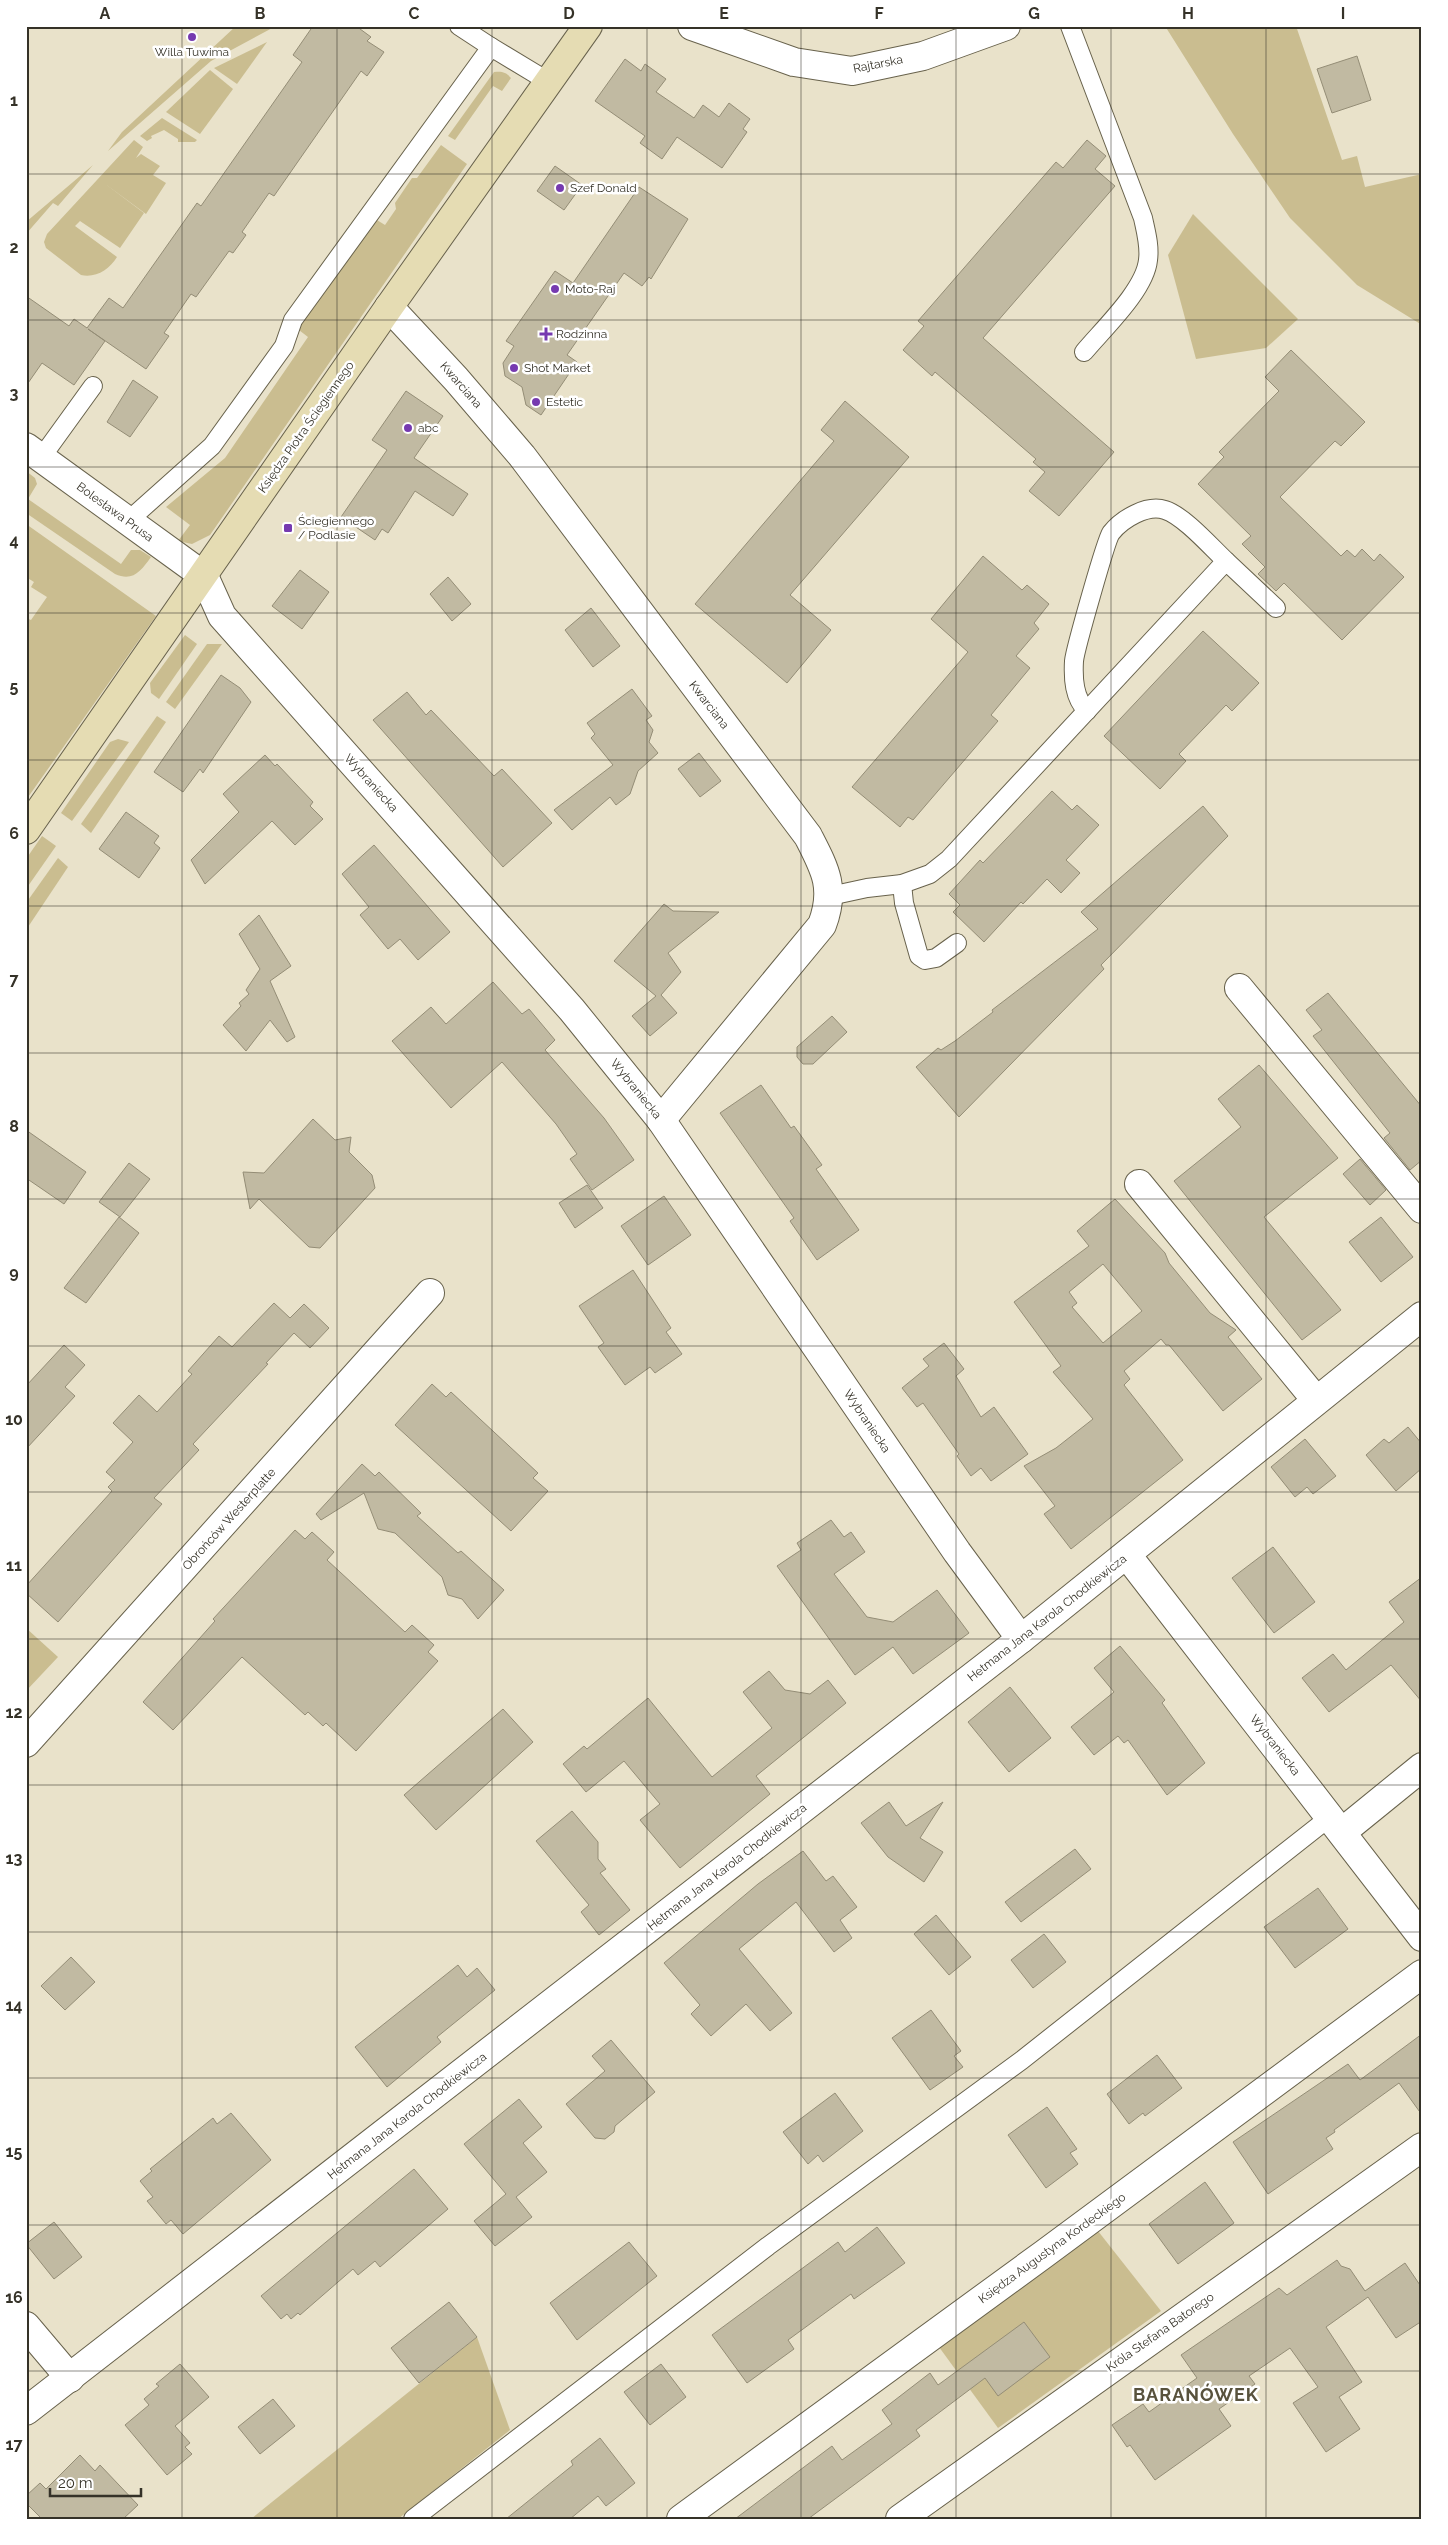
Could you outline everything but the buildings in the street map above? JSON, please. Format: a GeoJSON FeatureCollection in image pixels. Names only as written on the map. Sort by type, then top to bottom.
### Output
{"type":"FeatureCollection","features":[{"type":"Feature","properties":{"kind":"street","name":"Księdza Piotra Ściegiennego"},"geometry":{"type":"LineString","coordinates":[[26,830],[389,307],[588,26]]}},
{"type":"Feature","properties":{"kind":"street","name":"Rajtarska"},"geometry":{"type":"LineString","coordinates":[[692,26],[794,62],[852,71],[923,56],[1006,26]]}},
{"type":"Feature","properties":{"kind":"street","name":"Kwarciana"},"geometry":{"type":"LineString","coordinates":[[389,307],[456,379],[522,456],[808,836],[821,860],[828,880],[830,896],[822,925],[661,1120]]}},
{"type":"Feature","properties":{"kind":"street","name":"Bolesława Prusa"},"geometry":{"type":"LineString","coordinates":[[34,453],[204,576]]}},
{"type":"Feature","properties":{"kind":"street","name":"Wybraniecka"},"geometry":{"type":"LineString","coordinates":[[204,576],[222,616],[572,1010],[661,1120],[957,1552],[1021,1639]]}},
{"type":"Feature","properties":{"kind":"street"},"geometry":{"type":"LineString","coordinates":[[1239,988],[1422,1209]]}},
{"type":"Feature","properties":{"kind":"street"},"geometry":{"type":"LineString","coordinates":[[1139,1184],[1316,1400]]}},
{"type":"Feature","properties":{"kind":"street","name":"Obrońców Westerplatte"},"geometry":{"type":"LineString","coordinates":[[26,1743],[430,1293]]}},
{"type":"Feature","properties":{"kind":"street","name":"Hetmana Jana Karola Chodkiewicza"},"geometry":{"type":"LineString","coordinates":[[26,2411],[1021,1639],[1422,1316]]}},
{"type":"Feature","properties":{"kind":"street","name":"Wybraniecka"},"geometry":{"type":"LineString","coordinates":[[1127,1555],[1422,1937]]}},
{"type":"Feature","properties":{"kind":"street"},"geometry":{"type":"LineString","coordinates":[[1336,1824],[1422,1767]]}},
{"type":"Feature","properties":{"kind":"street","name":"Księdza Augustyna Kordeckiego"},"geometry":{"type":"LineString","coordinates":[[681,2519],[1044,2254],[1422,1974]]}},
{"type":"Feature","properties":{"kind":"street","name":"Króla Stefana Batorego"},"geometry":{"type":"LineString","coordinates":[[900,2519],[1422,2147]]}},
{"type":"Feature","properties":{"kind":"street"},"geometry":{"type":"LineString","coordinates":[[26,2326],[70,2378]]}},
{"type":"Feature","properties":{"kind":"lane"},"geometry":{"type":"LineString","coordinates":[[459,26],[549,82]]}},
{"type":"Feature","properties":{"kind":"lane"},"geometry":{"type":"LineString","coordinates":[[1070,26],[1143,218],[1148,240],[1148,261],[1140,282],[1084,352]]}},
{"type":"Feature","properties":{"kind":"lane"},"geometry":{"type":"LineString","coordinates":[[128,521],[212,446],[284,346],[293,320],[491,47]]}},
{"type":"Feature","properties":{"kind":"lane"},"geometry":{"type":"LineString","coordinates":[[34,453],[93,386]]}},
{"type":"Feature","properties":{"kind":"lane"},"geometry":{"type":"LineString","coordinates":[[1087,711],[1077,696],[1074,658],[1110,534],[1132,515],[1150,510],[1164,509],[1176,515],[1276,608]]}},
{"type":"Feature","properties":{"kind":"lane"},"geometry":{"type":"LineString","coordinates":[[830,896],[867,888],[902,884],[930,874],[949,859],[1226,561]]}},
{"type":"Feature","properties":{"kind":"lane"},"geometry":{"type":"LineString","coordinates":[[902,884],[904,903],[919,956],[925,960],[936,958],[957,943]]}},
{"type":"Feature","properties":{"kind":"lane"},"geometry":{"type":"LineString","coordinates":[[413,2519],[768,2246],[1022,2060],[1336,1824]]}},
{"type":"Feature","properties":{"kind":"shaded area"},"geometry":{"type":"Polygon","coordinates":[[[236,26],[276,26],[211,61],[108,151],[122,132],[236,26]]]}},
{"type":"Feature","properties":{"kind":"shaded area"},"geometry":{"type":"Polygon","coordinates":[[[1165,26],[1296,26],[1342,160],[1357,156],[1365,187],[1422,174],[1422,325],[1357,285],[1290,218],[1233,134],[1165,26]]]}},
{"type":"Feature","properties":{"kind":"shaded area"},"geometry":{"type":"Polygon","coordinates":[[[267,42],[237,84],[214,68],[267,42]]]}},
{"type":"Feature","properties":{"kind":"shaded area"},"geometry":{"type":"Polygon","coordinates":[[[210,70],[233,89],[200,134],[166,112],[210,70]]]}},
{"type":"Feature","properties":{"kind":"shaded area"},"geometry":{"type":"Polygon","coordinates":[[[494,72],[504,72],[511,78],[502,91],[493,86],[455,140],[448,136],[494,72]]]}},
{"type":"Feature","properties":{"kind":"shaded area"},"geometry":{"type":"Polygon","coordinates":[[[162,118],[197,140],[195,142],[178,142],[178,139],[164,130],[151,136],[152,138],[147,141],[140,136],[162,118]]]}},
{"type":"Feature","properties":{"kind":"shaded area"},"geometry":{"type":"Polygon","coordinates":[[[134,140],[143,147],[136,158],[141,154],[160,166],[153,175],[166,183],[146,214],[104,183],[144,213],[120,248],[80,221],[75,226],[117,257],[102,272],[87,276],[81,275],[46,248],[44,242],[47,234],[134,140]]]}},
{"type":"Feature","properties":{"kind":"shaded area"},"geometry":{"type":"Polygon","coordinates":[[[441,145],[467,164],[210,535],[192,544],[178,541],[190,525],[166,507],[225,458],[308,337],[295,327],[372,217],[385,225],[396,209],[395,203],[412,178],[417,178],[441,145]]]}},
{"type":"Feature","properties":{"kind":"shaded area"},"geometry":{"type":"Polygon","coordinates":[[[93,165],[58,206],[53,203],[26,234],[26,222],[93,165]]]}},
{"type":"Feature","properties":{"kind":"shaded area"},"geometry":{"type":"Polygon","coordinates":[[[1193,214],[1298,319],[1266,348],[1196,359],[1168,255],[1193,214]]]}},
{"type":"Feature","properties":{"kind":"shaded area"},"geometry":{"type":"Polygon","coordinates":[[[26,471],[35,478],[37,484],[28,499],[121,564],[131,550],[140,550],[151,557],[144,567],[132,576],[127,577],[115,574],[26,513],[26,471]]]}},
{"type":"Feature","properties":{"kind":"shaded area"},"geometry":{"type":"Polygon","coordinates":[[[26,524],[156,616],[26,800],[26,618],[31,620],[47,597],[31,587],[34,582],[26,577],[26,524]]]}},
{"type":"Feature","properties":{"kind":"shaded area"},"geometry":{"type":"Polygon","coordinates":[[[185,635],[197,644],[159,699],[151,693],[150,683],[185,635]]]}},
{"type":"Feature","properties":{"kind":"shaded area"},"geometry":{"type":"Polygon","coordinates":[[[207,644],[222,644],[175,709],[166,702],[207,644]]]}},
{"type":"Feature","properties":{"kind":"shaded area"},"geometry":{"type":"Polygon","coordinates":[[[157,716],[166,722],[91,833],[81,824],[157,716]]]}},
{"type":"Feature","properties":{"kind":"shaded area"},"geometry":{"type":"Polygon","coordinates":[[[118,739],[129,742],[72,821],[61,813],[110,742],[118,739]]]}},
{"type":"Feature","properties":{"kind":"shaded area"},"geometry":{"type":"Polygon","coordinates":[[[42,836],[56,846],[26,889],[26,859],[42,836]]]}},
{"type":"Feature","properties":{"kind":"shaded area"},"geometry":{"type":"Polygon","coordinates":[[[58,858],[68,867],[26,930],[26,903],[58,858]]]}},
{"type":"Feature","properties":{"kind":"shaded area"},"geometry":{"type":"Polygon","coordinates":[[[26,1628],[58,1657],[26,1691],[26,1628]]]}},
{"type":"Feature","properties":{"kind":"shaded area"},"geometry":{"type":"Polygon","coordinates":[[[1098,2231],[1161,2311],[998,2428],[939,2347],[1098,2231]]]}},
{"type":"Feature","properties":{"kind":"shaded area"},"geometry":{"type":"Polygon","coordinates":[[[477,2337],[510,2430],[398,2519],[251,2519],[477,2337]]]}},
{"type":"Feature","properties":{"kind":"place","name":"Willa Tuwima"},"geometry":{"type":"Point","coordinates":[192,37]}},
{"type":"Feature","properties":{"kind":"place","name":"Szef Donald"},"geometry":{"type":"Point","coordinates":[560,188]}},
{"type":"Feature","properties":{"kind":"place","name":"Moto-Raj"},"geometry":{"type":"Point","coordinates":[555,289]}},
{"type":"Feature","properties":{"kind":"place","name":"Rodzinna"},"geometry":{"type":"Point","coordinates":[546,334]}},
{"type":"Feature","properties":{"kind":"place","name":"Shot Market"},"geometry":{"type":"Point","coordinates":[514,368]}},
{"type":"Feature","properties":{"kind":"place","name":"Estetic"},"geometry":{"type":"Point","coordinates":[536,402]}},
{"type":"Feature","properties":{"kind":"place","name":"abc"},"geometry":{"type":"Point","coordinates":[408,428]}},
{"type":"Feature","properties":{"kind":"place","name":"Ściegiennego / Podlasie"},"geometry":{"type":"Point","coordinates":[288,528]}},
{"type":"Feature","properties":{"kind":"district","name":"BARANÓWEK"},"geometry":{"type":"Point","coordinates":[1196,2394]}}]}
